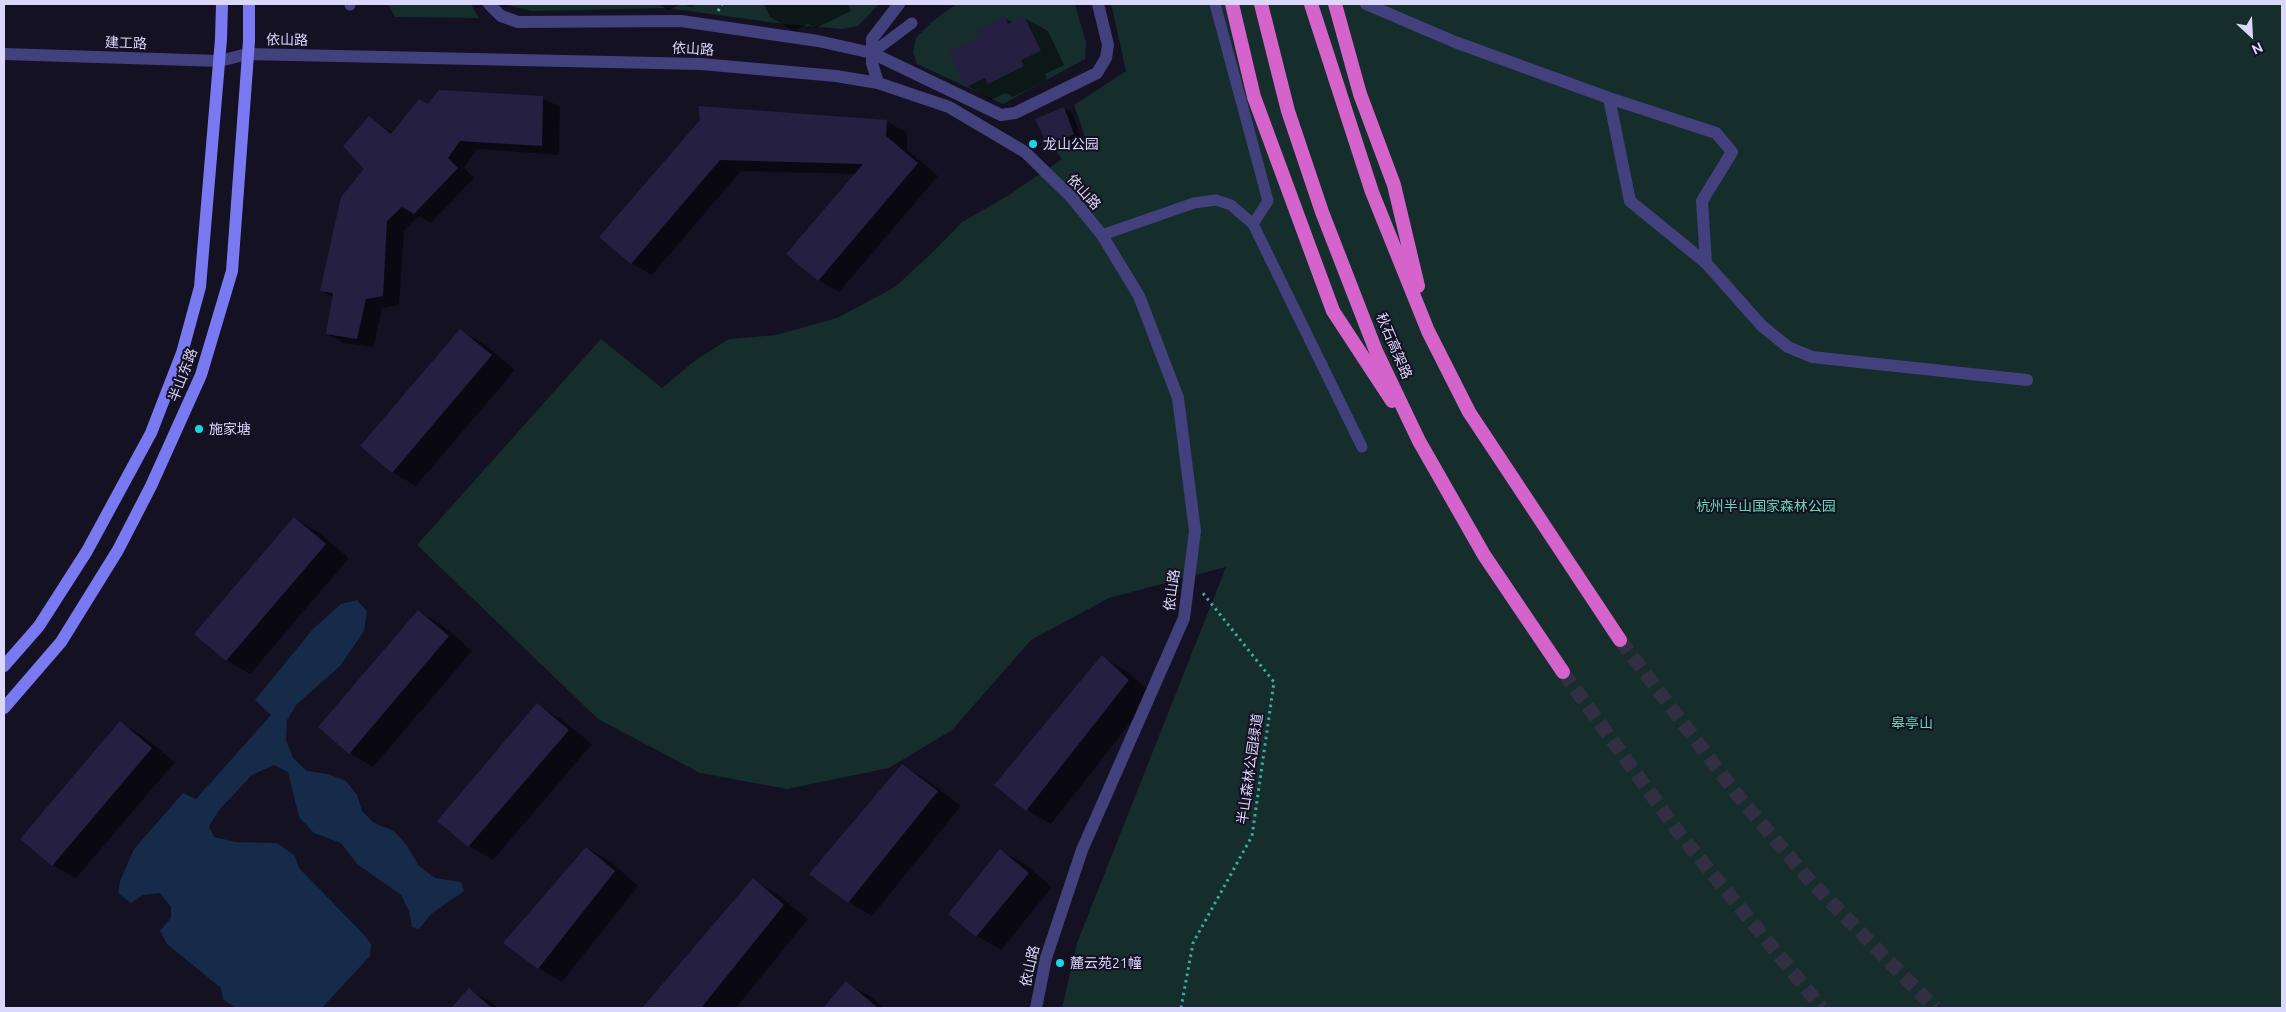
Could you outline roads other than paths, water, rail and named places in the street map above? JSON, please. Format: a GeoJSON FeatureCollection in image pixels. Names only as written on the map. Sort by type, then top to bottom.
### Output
{"type":"FeatureCollection","features":[{"type":"Feature","properties":{"kind":"highway"},"geometry":{"type":"LineString","coordinates":[[1232,4],[1254,97],[1333,311],[1419,441]]}},
{"type":"Feature","properties":{"kind":"highway","name":"秋石高架路"},"geometry":{"type":"LineString","coordinates":[[1261,4],[1288,110],[1322,212],[1376,351],[1419,441],[1484,555],[1563,672]]}},
{"type":"Feature","properties":{"kind":"highway"},"geometry":{"type":"LineString","coordinates":[[1311,4],[1372,192],[1428,331],[1469,412],[1620,640]]}},
{"type":"Feature","properties":{"kind":"highway"},"geometry":{"type":"LineString","coordinates":[[1335,4],[1360,94],[1394,185],[1428,331]]}},
{"type":"Feature","properties":{"kind":"main road","name":"半山东路"},"geometry":{"type":"LineString","coordinates":[[4,666],[39,626],[87,551],[151,433],[182,353],[200,287],[220,61],[222,4]]}},
{"type":"Feature","properties":{"kind":"main road","name":"半山东路"},"geometry":{"type":"LineString","coordinates":[[4,708],[61,642],[118,550],[151,486],[201,375],[232,271],[249,4]]}},
{"type":"Feature","properties":{"kind":"street"},"geometry":{"type":"LineString","coordinates":[[489,4],[501,16],[518,22],[681,22],[818,41],[872,53],[1001,115],[1015,113],[1096,73],[1106,58],[1108,44],[1098,4]]}},
{"type":"Feature","properties":{"kind":"street"},"geometry":{"type":"LineString","coordinates":[[878,83],[872,63],[872,39],[899,4]]}},
{"type":"Feature","properties":{"kind":"street"},"geometry":{"type":"LineString","coordinates":[[1366,4],[1455,42],[1609,98],[1716,133],[1732,152],[1702,201],[1706,263]]}},
{"type":"Feature","properties":{"kind":"street","name":"建工路"},"geometry":{"type":"LineString","coordinates":[[4,54],[220,61],[247,54]]}},
{"type":"Feature","properties":{"kind":"street","name":"依山路"},"geometry":{"type":"LineString","coordinates":[[247,54],[701,64],[836,76],[878,83],[949,107],[1025,152],[1072,198],[1102,235],[1139,296],[1178,398],[1195,531],[1184,618],[1082,850],[1046,958],[1036,1008]]}},
{"type":"Feature","properties":{"kind":"street"},"geometry":{"type":"LineString","coordinates":[[1609,98],[1630,201],[1706,263],[1762,326],[1788,347],[1812,357],[2027,380]]}},
{"type":"Feature","properties":{"kind":"lane"},"geometry":{"type":"LineString","coordinates":[[1215,4],[1268,201],[1253,224]]}},
{"type":"Feature","properties":{"kind":"lane"},"geometry":{"type":"LineString","coordinates":[[872,53],[912,23]]}},
{"type":"Feature","properties":{"kind":"lane"},"geometry":{"type":"LineString","coordinates":[[1102,235],[1194,203],[1216,200],[1231,205],[1253,224],[1362,446]]}},
{"type":"Feature","properties":{"kind":"water"},"geometry":{"type":"Polygon","coordinates":[[[357,600],[367,611],[364,631],[340,666],[297,704],[287,720],[286,740],[293,758],[307,771],[328,774],[346,781],[357,795],[362,811],[374,823],[394,831],[407,846],[419,866],[435,878],[461,882],[464,891],[431,914],[419,929],[412,927],[409,911],[401,895],[357,864],[341,843],[314,833],[299,817],[288,772],[274,765],[252,775],[219,810],[209,826],[214,837],[236,842],[277,843],[295,856],[299,868],[371,944],[370,956],[322,1008],[236,1008],[223,999],[221,988],[167,944],[160,931],[171,918],[171,907],[160,893],[143,895],[131,903],[118,893],[120,881],[134,849],[183,793],[196,799],[271,715],[255,700],[313,629],[341,604],[357,600]]]}},
{"type":"Feature","properties":{"kind":"tunnel"},"geometry":{"type":"LineString","coordinates":[[1620,640],[1739,797],[1811,882],[1935,1008]]}},
{"type":"Feature","properties":{"kind":"tunnel"},"geometry":{"type":"LineString","coordinates":[[1563,672],[1679,833],[1822,1008]]}},
{"type":"Feature","properties":{"kind":"place","name":"龙山公园"},"geometry":{"type":"Point","coordinates":[1033,144]}},
{"type":"Feature","properties":{"kind":"place","name":"施家塘"},"geometry":{"type":"Point","coordinates":[199,429]}},
{"type":"Feature","properties":{"kind":"place","name":"麓云苑21幢"},"geometry":{"type":"Point","coordinates":[1060,963]}},
{"type":"Feature","properties":{"kind":"park label","name":"杭州半山国家森林公园"},"geometry":{"type":"Point","coordinates":[1766,506]}},
{"type":"Feature","properties":{"kind":"park label","name":"皋亭山"},"geometry":{"type":"Point","coordinates":[1912,723]}}]}
